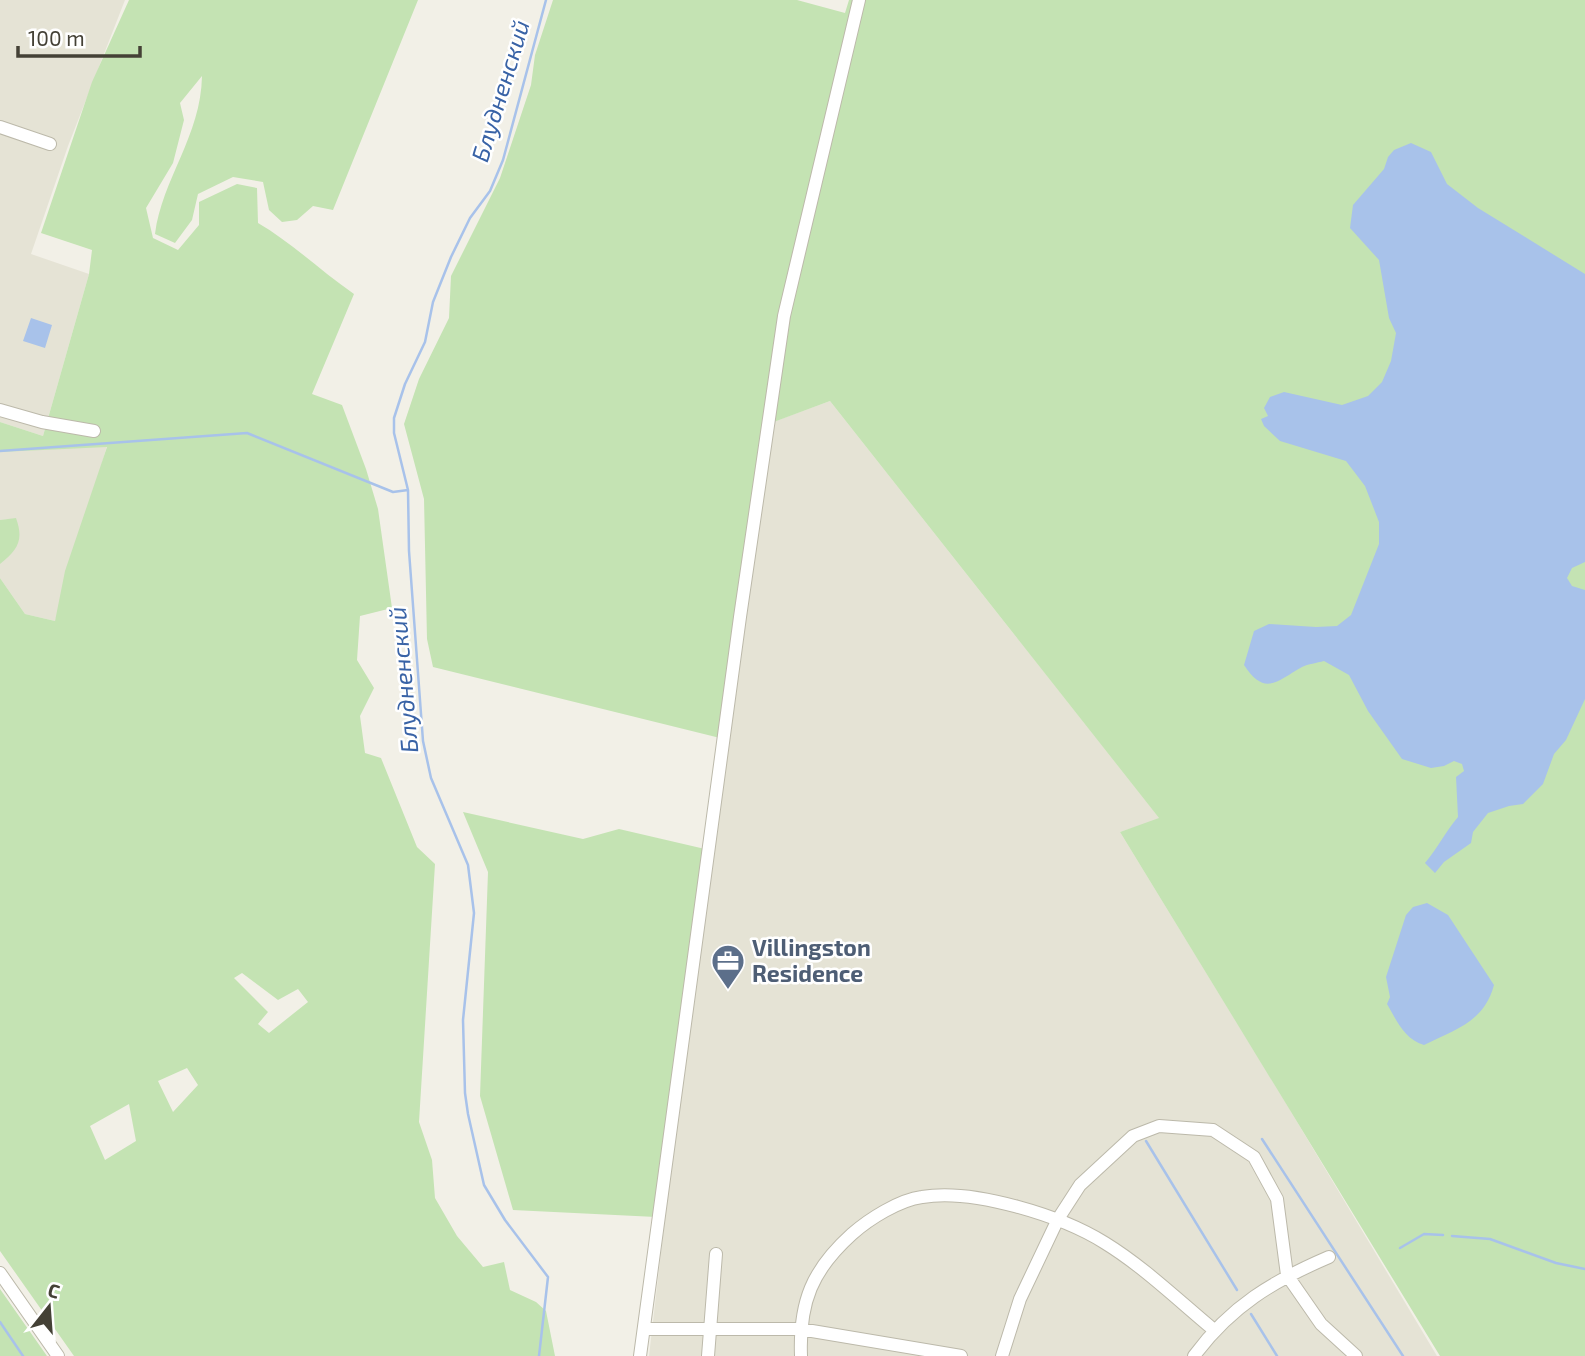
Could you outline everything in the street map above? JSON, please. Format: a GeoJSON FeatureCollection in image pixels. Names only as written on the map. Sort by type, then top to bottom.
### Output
{"type":"FeatureCollection","features":[{"type":"Feature","properties":{"kind":"street"},"geometry":{"type":"LineString","coordinates":[[640,1356],[740,617],[784,316],[859,0]]}},
{"type":"Feature","properties":{"kind":"street"},"geometry":{"type":"LineString","coordinates":[[0,127],[50,144]]}},
{"type":"Feature","properties":{"kind":"street"},"geometry":{"type":"LineString","coordinates":[[0,410],[42,422],[94,431]]}},
{"type":"Feature","properties":{"kind":"street"},"geometry":{"type":"LineString","coordinates":[[1002,1356],[1020,1299],[1058,1219],[1080,1185],[1133,1136],[1159,1126],[1213,1130],[1254,1157],[1277,1199],[1287,1275],[1321,1324],[1356,1356]]}},
{"type":"Feature","properties":{"kind":"street"},"geometry":{"type":"LineString","coordinates":[[802,1356],[800,1329],[809,1290],[830,1254],[871,1217],[921,1197],[969,1196],[1058,1219],[1105,1243],[1214,1330]]}},
{"type":"Feature","properties":{"kind":"street"},"geometry":{"type":"LineString","coordinates":[[708,1356],[716,1254]]}},
{"type":"Feature","properties":{"kind":"street"},"geometry":{"type":"LineString","coordinates":[[1194,1356],[1214,1330],[1253,1295],[1287,1275],[1329,1257]]}},
{"type":"Feature","properties":{"kind":"street"},"geometry":{"type":"LineString","coordinates":[[0,1273],[58,1356]]}},
{"type":"Feature","properties":{"kind":"street"},"geometry":{"type":"LineString","coordinates":[[644,1329],[800,1329],[961,1356]]}},
{"type":"Feature","properties":{"kind":"shaded area"},"geometry":{"type":"Polygon","coordinates":[[[0,0],[125,0],[68,146],[31,254],[89,274],[43,436],[0,422],[0,0]]]}},
{"type":"Feature","properties":{"kind":"shaded area"},"geometry":{"type":"Polygon","coordinates":[[[830,401],[1160,819],[1120,832],[1437,1356],[649,1356],[665,1218],[773,422],[830,401]]]}},
{"type":"Feature","properties":{"kind":"shaded area"},"geometry":{"type":"Polygon","coordinates":[[[107,446],[55,621],[25,614],[0,578],[0,555],[16,519],[0,520],[0,452],[107,446]]]}},
{"type":"Feature","properties":{"kind":"green space"},"geometry":{"type":"Polygon","coordinates":[[[129,0],[418,0],[333,210],[313,206],[297,220],[282,222],[269,210],[263,182],[233,177],[198,194],[192,220],[175,243],[155,234],[165,195],[195,118],[202,76],[180,103],[184,120],[173,163],[146,208],[153,238],[178,250],[199,225],[199,202],[237,184],[257,188],[258,223],[354,294],[312,394],[342,405],[378,509],[392,608],[360,616],[357,660],[374,688],[360,716],[365,753],[381,758],[417,847],[435,864],[419,1122],[432,1160],[435,1198],[457,1236],[483,1267],[504,1262],[510,1290],[536,1302],[546,1311],[555,1356],[74,1356],[0,1251],[0,578],[25,614],[55,621],[65,571],[107,447],[0,452],[0,422],[43,436],[89,274],[92,250],[41,233],[92,82],[129,0]],[[242,973],[234,978],[268,1012],[258,1024],[269,1033],[308,1002],[298,989],[278,1000],[242,973]],[[187,1068],[158,1081],[173,1112],[198,1085],[187,1068]],[[129,1104],[90,1126],[105,1160],[136,1141],[129,1104]]]}},
{"type":"Feature","properties":{"kind":"green space"},"geometry":{"type":"Polygon","coordinates":[[[553,0],[797,0],[845,13],[849,0],[1585,0],[1585,1356],[1440,1356],[1120,832],[1159,818],[830,401],[763,426],[720,738],[433,667],[427,639],[424,499],[404,424],[419,379],[449,318],[451,276],[500,178],[531,85],[535,55],[553,0]]]}},
{"type":"Feature","properties":{"kind":"green space"},"geometry":{"type":"Polygon","coordinates":[[[16,518],[18,544],[0,564],[0,520],[16,518]]]}},
{"type":"Feature","properties":{"kind":"green space"},"geometry":{"type":"Polygon","coordinates":[[[463,812],[583,839],[619,829],[705,849],[656,1217],[513,1210],[480,1096],[488,872],[463,812]]]}},
{"type":"Feature","properties":{"kind":"green space"},"geometry":{"type":"Polygon","coordinates":[[[0,1289],[47,1356],[0,1356],[0,1289]]]}},
{"type":"Feature","properties":{"kind":"water"},"geometry":{"type":"Polygon","coordinates":[[[1411,143],[1431,152],[1447,184],[1478,208],[1585,274],[1585,562],[1572,568],[1567,578],[1572,586],[1585,590],[1585,699],[1566,740],[1554,754],[1543,784],[1523,804],[1488,813],[1473,832],[1471,843],[1444,862],[1435,873],[1425,863],[1458,817],[1456,777],[1464,771],[1462,764],[1454,761],[1431,768],[1402,759],[1368,711],[1349,675],[1324,661],[1304,666],[1272,683],[1258,681],[1244,665],[1254,631],[1269,624],[1337,626],[1351,615],[1379,544],[1379,522],[1365,486],[1346,461],[1280,441],[1264,426],[1261,419],[1268,416],[1264,408],[1270,397],[1284,392],[1342,405],[1368,396],[1382,382],[1391,361],[1396,333],[1389,318],[1379,260],[1350,228],[1353,205],[1384,169],[1394,150],[1411,143]]]}},
{"type":"Feature","properties":{"kind":"water"},"geometry":{"type":"Polygon","coordinates":[[[31,318],[52,325],[45,348],[23,341],[31,318]]]}},
{"type":"Feature","properties":{"kind":"water"},"geometry":{"type":"Polygon","coordinates":[[[1427,903],[1448,915],[1494,985],[1489,998],[1476,1016],[1458,1029],[1424,1045],[1406,1034],[1387,1004],[1390,997],[1386,977],[1406,915],[1413,907],[1427,903]]]}},
{"type":"Feature","properties":{"kind":"waterway","name":"Блудненский"},"geometry":{"type":"LineString","coordinates":[[539,1356],[548,1277],[505,1220],[484,1185],[468,1114],[463,1020],[474,913],[468,865],[431,778],[423,741],[409,551],[408,490],[394,433],[394,418],[405,384],[425,342],[433,302],[451,257],[470,218],[490,191],[503,160],[546,0]]}},
{"type":"Feature","properties":{"kind":"waterway"},"geometry":{"type":"LineString","coordinates":[[0,451],[247,433],[393,492],[408,490]]}},
{"type":"Feature","properties":{"kind":"waterway"},"geometry":{"type":"LineString","coordinates":[[1262,1139],[1403,1356]]}},
{"type":"Feature","properties":{"kind":"waterway"},"geometry":{"type":"LineString","coordinates":[[1146,1141],[1237,1290]]}},
{"type":"Feature","properties":{"kind":"waterway"},"geometry":{"type":"LineString","coordinates":[[1400,1248],[1424,1234],[1443,1235]]}},
{"type":"Feature","properties":{"kind":"waterway"},"geometry":{"type":"LineString","coordinates":[[1452,1236],[1490,1239],[1556,1263],[1585,1269]]}},
{"type":"Feature","properties":{"kind":"waterway"},"geometry":{"type":"LineString","coordinates":[[1251,1314],[1277,1356]]}},
{"type":"Feature","properties":{"kind":"waterway"},"geometry":{"type":"LineString","coordinates":[[0,1322],[23,1356]]}},
{"type":"Feature","properties":{"kind":"place","name":"Villingston Residence"},"geometry":{"type":"Point","coordinates":[728,991]}}]}
